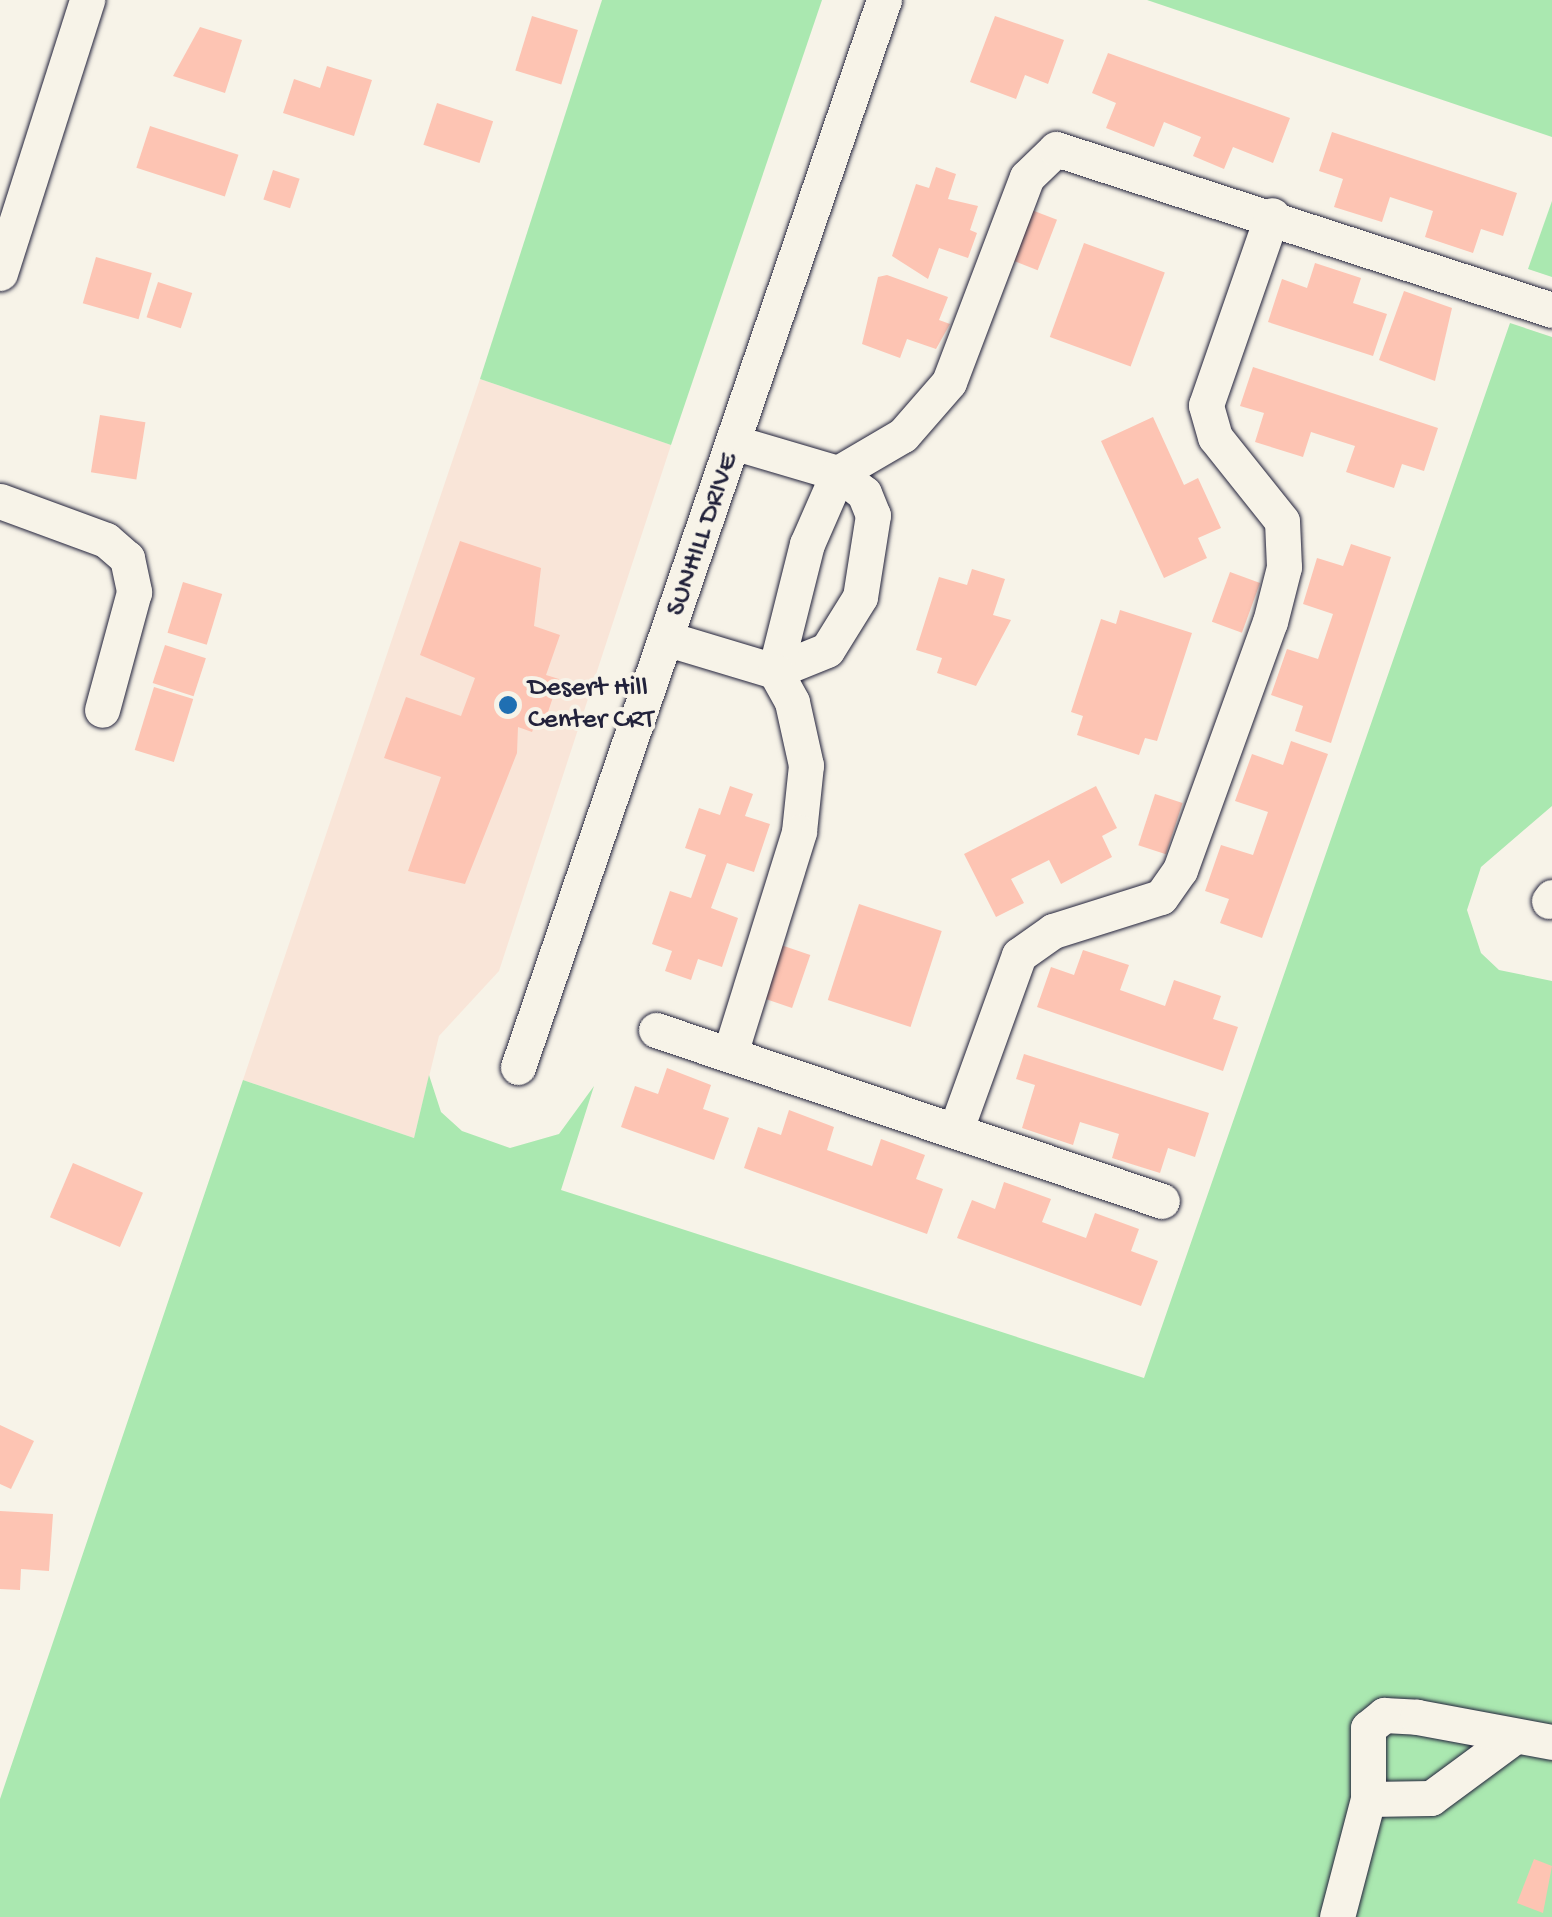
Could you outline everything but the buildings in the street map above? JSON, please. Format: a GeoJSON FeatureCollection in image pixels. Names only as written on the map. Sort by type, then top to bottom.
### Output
{"type":"FeatureCollection","features":[{"type":"Feature","properties":{"kind":"street"},"geometry":{"type":"LineString","coordinates":[[0,273],[14,183],[86,0]]}},
{"type":"Feature","properties":{"kind":"street","name":"SUNHILL DRIVE"},"geometry":{"type":"LineString","coordinates":[[518,1067],[736,443],[884,0]]}},
{"type":"Feature","properties":{"kind":"street"},"geometry":{"type":"LineString","coordinates":[[730,1054],[805,800],[792,702],[774,671],[806,544],[838,473],[903,435],[949,382],[1027,177],[1044,154],[1072,150],[1552,310]]}},
{"type":"Feature","properties":{"kind":"street"},"geometry":{"type":"LineString","coordinates":[[956,1129],[1019,955],[1053,932],[1162,898],[1180,870],[1270,622],[1284,567],[1282,520],[1215,437],[1206,405],[1272,215]]}},
{"type":"Feature","properties":{"kind":"street"},"geometry":{"type":"LineString","coordinates":[[668,639],[774,671],[827,650],[860,597],[873,515],[864,493],[838,473],[736,443]]}},
{"type":"Feature","properties":{"kind":"street"},"geometry":{"type":"LineString","coordinates":[[0,501],[106,540],[127,558],[134,592],[102,710]]}},
{"type":"Feature","properties":{"kind":"street"},"geometry":{"type":"LineString","coordinates":[[656,1030],[1162,1200]]}},
{"type":"Feature","properties":{"kind":"street"},"geometry":{"type":"LineString","coordinates":[[1338,1917],[1368,1799],[1368,1728],[1384,1715],[1511,1739],[1552,1742]]}},
{"type":"Feature","properties":{"kind":"street"},"geometry":{"type":"LineString","coordinates":[[1368,1799],[1431,1798],[1511,1739]]}},
{"type":"Feature","properties":{"kind":"shaded area"},"geometry":{"type":"Polygon","coordinates":[[[480,379],[671,445],[499,971],[439,1036],[414,1138],[243,1080],[480,379]]]}},
{"type":"Feature","properties":{"kind":"green space"},"geometry":{"type":"Polygon","coordinates":[[[602,0],[822,0],[671,445],[480,379],[602,0]]]}},
{"type":"Feature","properties":{"kind":"green space"},"geometry":{"type":"Polygon","coordinates":[[[1147,0],[1552,0],[1552,137],[1147,0]]]}},
{"type":"Feature","properties":{"kind":"green space"},"geometry":{"type":"Polygon","coordinates":[[[1552,201],[1552,277],[1528,269],[1552,201]]]}},
{"type":"Feature","properties":{"kind":"green space"},"geometry":{"type":"Polygon","coordinates":[[[1510,323],[1552,337],[1552,806],[1481,867],[1467,910],[1481,953],[1499,970],[1552,981],[1552,1917],[0,1917],[0,1799],[243,1080],[414,1138],[429,1075],[441,1112],[462,1131],[510,1148],[559,1134],[594,1086],[561,1190],[1144,1378],[1510,323]]]}},
{"type":"Feature","properties":{"kind":"place","name":"Desert Hill Center CRT"},"geometry":{"type":"Point","coordinates":[508,705]}}]}
